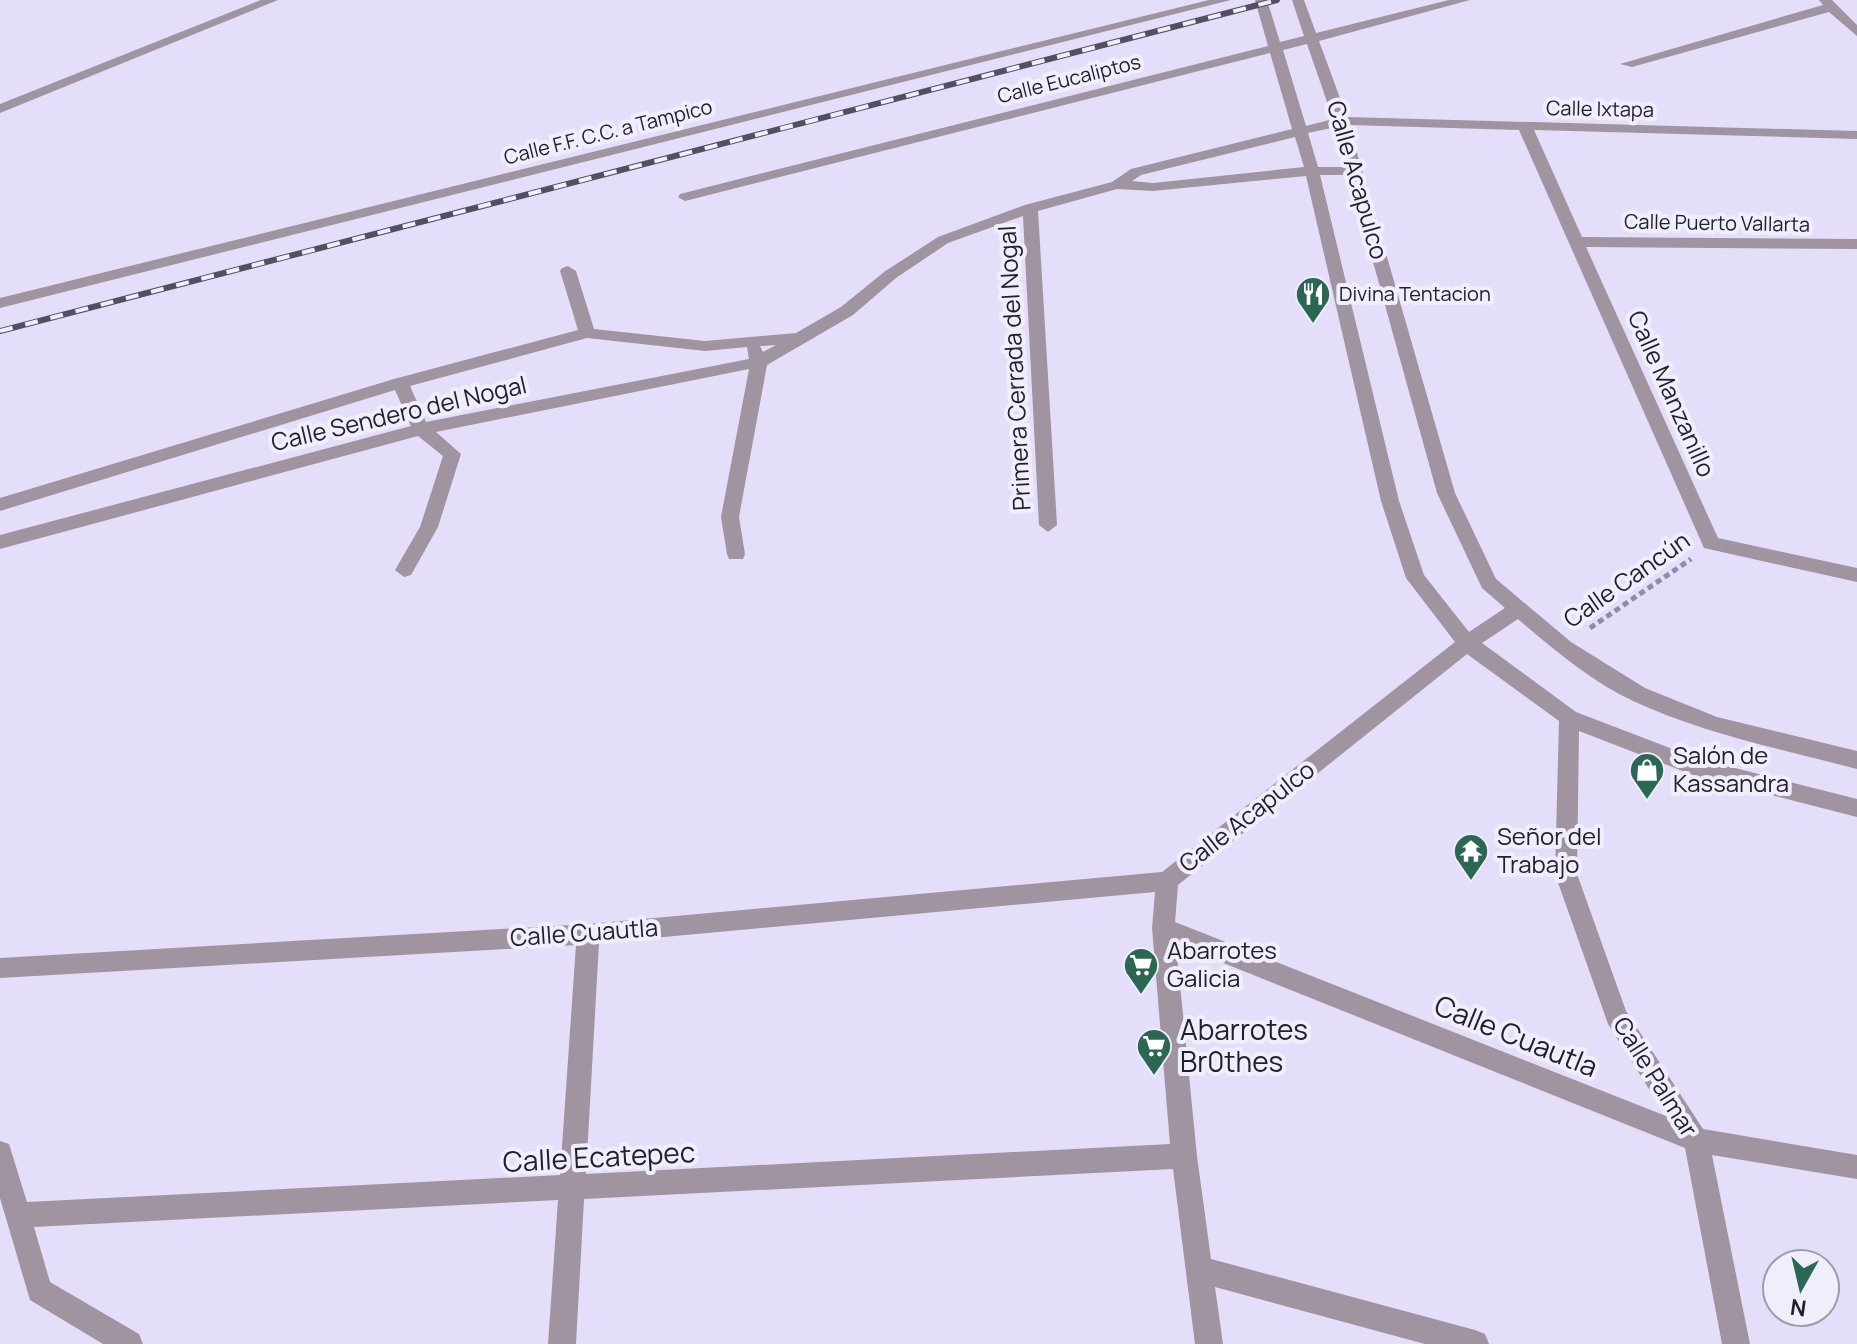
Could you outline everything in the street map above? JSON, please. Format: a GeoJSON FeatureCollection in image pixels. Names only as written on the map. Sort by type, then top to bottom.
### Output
{"type":"FeatureCollection","features":[{"type":"Feature","properties":{"kind":"street"},"geometry":{"type":"LineString","coordinates":[[0,109],[272,0]]}},
{"type":"Feature","properties":{"kind":"street","name":"Calle F.F. C.C. a Tampico"},"geometry":{"type":"LineString","coordinates":[[0,303],[1225,0]]}},
{"type":"Feature","properties":{"kind":"street","name":"Calle Acapulco"},"geometry":{"type":"LineString","coordinates":[[1261,0],[1312,171],[1390,501],[1415,578],[1467,643]]}},
{"type":"Feature","properties":{"kind":"street","name":"Calle Acapulco"},"geometry":{"type":"LineString","coordinates":[[1209,1344],[1184,1156],[1163,928],[1167,881],[1467,643],[1518,609],[1489,583],[1446,493],[1343,127],[1298,0]]}},
{"type":"Feature","properties":{"kind":"street","name":"Calle Eucaliptos"},"geometry":{"type":"LineString","coordinates":[[685,197],[1464,0]]}},
{"type":"Feature","properties":{"kind":"street"},"geometry":{"type":"LineString","coordinates":[[1627,64],[1828,4],[1857,32]]}},
{"type":"Feature","properties":{"kind":"street","name":"Calle Sendero del Nogal"},"geometry":{"type":"LineString","coordinates":[[1117,185],[1136,172],[1198,155],[1300,132],[1343,127]]}},
{"type":"Feature","properties":{"kind":"street","name":"Calle Ixtapa"},"geometry":{"type":"LineString","coordinates":[[1343,127],[1528,133],[1857,135]]}},
{"type":"Feature","properties":{"kind":"street","name":"Calle Manzanillo"},"geometry":{"type":"LineString","coordinates":[[1528,133],[1711,543]]}},
{"type":"Feature","properties":{"kind":"street"},"geometry":{"type":"LineString","coordinates":[[1198,155],[1220,179]]}},
{"type":"Feature","properties":{"kind":"street","name":"Calle Sendero del Nogal"},"geometry":{"type":"LineString","coordinates":[[0,542],[421,429],[759,362],[807,337],[943,240],[1030,208],[1117,185],[1153,187],[1312,171],[1356,171]]}},
{"type":"Feature","properties":{"kind":"street","name":"Primera Cerrada del Nogal"},"geometry":{"type":"LineString","coordinates":[[1030,208],[1048,525]]}},
{"type":"Feature","properties":{"kind":"street","name":"Calle Puerto Vallarta"},"geometry":{"type":"LineString","coordinates":[[1577,242],[1857,244]]}},
{"type":"Feature","properties":{"kind":"street"},"geometry":{"type":"LineString","coordinates":[[568,271],[587,333]]}},
{"type":"Feature","properties":{"kind":"street","name":"Calle Sendero del Nogal"},"geometry":{"type":"LineString","coordinates":[[0,505],[400,383],[587,333],[705,346],[807,337]]}},
{"type":"Feature","properties":{"kind":"street"},"geometry":{"type":"LineString","coordinates":[[736,554],[730,517],[759,362],[751,343]]}},
{"type":"Feature","properties":{"kind":"street"},"geometry":{"type":"LineString","coordinates":[[400,383],[421,429],[452,454],[429,527],[404,570]]}},
{"type":"Feature","properties":{"kind":"street"},"geometry":{"type":"LineString","coordinates":[[1711,543],[1857,575]]}},
{"type":"Feature","properties":{"kind":"street"},"geometry":{"type":"LineString","coordinates":[[1518,609],[1564,647],[1638,694],[1689,714],[1857,760]]}},
{"type":"Feature","properties":{"kind":"street"},"geometry":{"type":"LineString","coordinates":[[1467,643],[1569,718],[1693,766],[1857,808]]}},
{"type":"Feature","properties":{"kind":"street","name":"Calle Palmar"},"geometry":{"type":"LineString","coordinates":[[1569,718],[1566,874],[1616,1016],[1696,1140],[1736,1344]]}},
{"type":"Feature","properties":{"kind":"street","name":"Calle Cuautla"},"geometry":{"type":"LineString","coordinates":[[0,968],[588,934],[1167,881]]}},
{"type":"Feature","properties":{"kind":"street","name":"Calle Cuautla"},"geometry":{"type":"LineString","coordinates":[[1163,928],[1696,1140],[1857,1167]]}},
{"type":"Feature","properties":{"kind":"street"},"geometry":{"type":"LineString","coordinates":[[562,1344],[588,934]]}},
{"type":"Feature","properties":{"kind":"street"},"geometry":{"type":"LineString","coordinates":[[0,1153],[39,1291],[129,1344]]}},
{"type":"Feature","properties":{"kind":"street","name":"Calle Ecatepec"},"geometry":{"type":"LineString","coordinates":[[17,1215],[1184,1156]]}},
{"type":"Feature","properties":{"kind":"street"},"geometry":{"type":"LineString","coordinates":[[1201,1270],[1475,1344]]}},
{"type":"Feature","properties":{"kind":"path","name":"Calle Cancún"},"geometry":{"type":"LineString","coordinates":[[1564,647],[1711,543]]}},
{"type":"Feature","properties":{"kind":"railway"},"geometry":{"type":"LineString","coordinates":[[0,331],[1277,0]]}},
{"type":"Feature","properties":{"kind":"place","name":"Divina Tentacion"},"geometry":{"type":"Point","coordinates":[1313,325]}},
{"type":"Feature","properties":{"kind":"place","name":"Salón de Kassandra"},"geometry":{"type":"Point","coordinates":[1647,801]}},
{"type":"Feature","properties":{"kind":"place","name":"Señor del Trabajo"},"geometry":{"type":"Point","coordinates":[1471,882]}},
{"type":"Feature","properties":{"kind":"place","name":"Abarrotes Galicia"},"geometry":{"type":"Point","coordinates":[1141,996]}},
{"type":"Feature","properties":{"kind":"place","name":"Abarrotes Br0thes"},"geometry":{"type":"Point","coordinates":[1154,1077]}}]}
